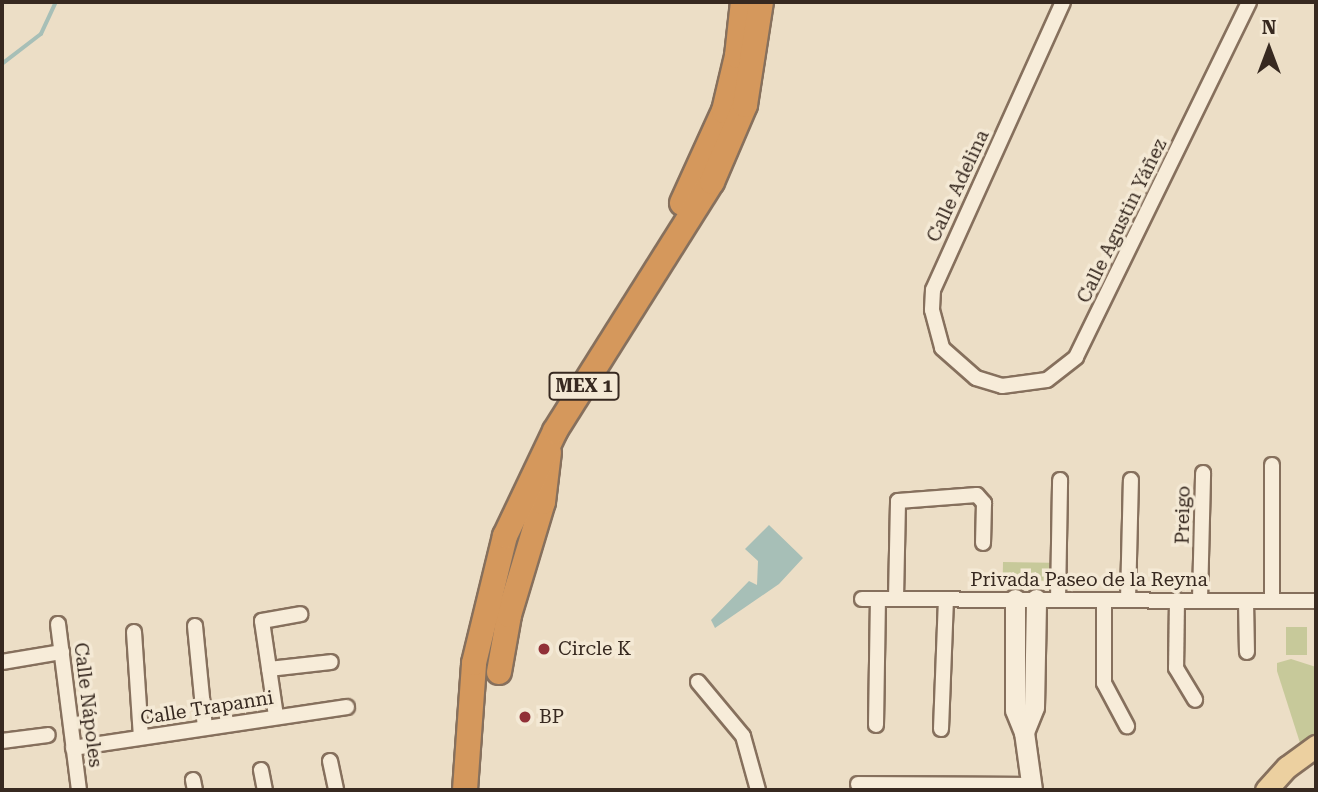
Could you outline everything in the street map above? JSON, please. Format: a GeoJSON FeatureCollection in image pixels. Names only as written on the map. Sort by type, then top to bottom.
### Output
{"type":"FeatureCollection","features":[{"type":"Feature","properties":{"kind":"highway","name":"MEX 1"},"geometry":{"type":"LineString","coordinates":[[451,790],[459,663],[476,582],[494,526],[528,449],[689,191],[727,101],[743,2]]}},
{"type":"Feature","properties":{"kind":"highway","name":"MEX 1"},"geometry":{"type":"LineString","coordinates":[[465,790],[473,673],[492,577],[523,495],[549,443],[712,182],[745,105],[761,2]]}},
{"type":"Feature","properties":{"kind":"highway"},"geometry":{"type":"LineString","coordinates":[[499,672],[509,615],[545,494],[549,443]]}},
{"type":"Feature","properties":{"kind":"main road"},"geometry":{"type":"LineString","coordinates":[[1266,790],[1287,766],[1316,747]]}},
{"type":"Feature","properties":{"kind":"street","name":"Calle Adelina"},"geometry":{"type":"LineString","coordinates":[[976,378],[942,348],[932,310],[933,290],[1063,2]]}},
{"type":"Feature","properties":{"kind":"street","name":"Calle Agustin Yáñez"},"geometry":{"type":"LineString","coordinates":[[976,378],[1002,386],[1025,386],[1047,380],[1076,357],[1249,2]]}},
{"type":"Feature","properties":{"kind":"street"},"geometry":{"type":"LineString","coordinates":[[1272,465],[1272,601]]}},
{"type":"Feature","properties":{"kind":"street","name":"Preigo"},"geometry":{"type":"LineString","coordinates":[[1200,600],[1203,473]]}},
{"type":"Feature","properties":{"kind":"street"},"geometry":{"type":"LineString","coordinates":[[1058,600],[1060,480]]}},
{"type":"Feature","properties":{"kind":"street"},"geometry":{"type":"LineString","coordinates":[[1128,600],[1131,480]]}},
{"type":"Feature","properties":{"kind":"street"},"geometry":{"type":"LineString","coordinates":[[896,598],[898,501],[977,495],[984,503],[983,543]]}},
{"type":"Feature","properties":{"kind":"street","name":"Privada Paseo de la Reyna"},"geometry":{"type":"LineString","coordinates":[[862,599],[1316,601]]}},
{"type":"Feature","properties":{"kind":"street"},"geometry":{"type":"LineString","coordinates":[[876,725],[878,599]]}},
{"type":"Feature","properties":{"kind":"street"},"geometry":{"type":"LineString","coordinates":[[941,729],[946,599]]}},
{"type":"Feature","properties":{"kind":"street"},"geometry":{"type":"LineString","coordinates":[[858,784],[877,787],[1031,788],[1024,732],[1015,710],[1015,599]]}},
{"type":"Feature","properties":{"kind":"street"},"geometry":{"type":"LineString","coordinates":[[1024,732],[1034,707],[1036,599]]}},
{"type":"Feature","properties":{"kind":"street"},"geometry":{"type":"LineString","coordinates":[[1177,600],[1177,668],[1195,700]]}},
{"type":"Feature","properties":{"kind":"street"},"geometry":{"type":"LineString","coordinates":[[1104,601],[1104,683],[1127,726]]}},
{"type":"Feature","properties":{"kind":"street"},"geometry":{"type":"LineString","coordinates":[[1246,601],[1247,652]]}},
{"type":"Feature","properties":{"kind":"street"},"geometry":{"type":"LineString","coordinates":[[276,716],[262,619],[300,614]]}},
{"type":"Feature","properties":{"kind":"street","name":"Calle Nápoles"},"geometry":{"type":"LineString","coordinates":[[58,624],[79,790]]}},
{"type":"Feature","properties":{"kind":"street"},"geometry":{"type":"LineString","coordinates":[[195,626],[205,727]]}},
{"type":"Feature","properties":{"kind":"street"},"geometry":{"type":"LineString","coordinates":[[134,632],[141,737]]}},
{"type":"Feature","properties":{"kind":"street"},"geometry":{"type":"LineString","coordinates":[[2,662],[62,652]]}},
{"type":"Feature","properties":{"kind":"street"},"geometry":{"type":"LineString","coordinates":[[270,669],[331,662]]}},
{"type":"Feature","properties":{"kind":"street"},"geometry":{"type":"LineString","coordinates":[[698,682],[743,736],[758,790]]}},
{"type":"Feature","properties":{"kind":"street","name":"Calle Trapanni"},"geometry":{"type":"LineString","coordinates":[[73,748],[347,706]]}},
{"type":"Feature","properties":{"kind":"street"},"geometry":{"type":"LineString","coordinates":[[2,741],[48,735]]}},
{"type":"Feature","properties":{"kind":"street"},"geometry":{"type":"LineString","coordinates":[[330,761],[336,790]]}},
{"type":"Feature","properties":{"kind":"street"},"geometry":{"type":"LineString","coordinates":[[261,770],[265,790]]}},
{"type":"Feature","properties":{"kind":"green space"},"geometry":{"type":"Polygon","coordinates":[[[1003,562],[1050,563],[1050,581],[1003,580],[1003,562]]]}},
{"type":"Feature","properties":{"kind":"green space"},"geometry":{"type":"Polygon","coordinates":[[[1286,627],[1307,627],[1307,655],[1286,655],[1286,627]]]}},
{"type":"Feature","properties":{"kind":"green space"},"geometry":{"type":"Polygon","coordinates":[[[1291,659],[1316,667],[1316,737],[1301,746],[1277,671],[1277,663],[1291,659]]]}},
{"type":"Feature","properties":{"kind":"water"},"geometry":{"type":"Polygon","coordinates":[[[769,525],[803,558],[779,584],[715,628],[711,620],[749,581],[757,585],[758,561],[745,549],[769,525]]]}},
{"type":"Feature","properties":{"kind":"waterway"},"geometry":{"type":"LineString","coordinates":[[2,64],[41,34],[56,2]]}},
{"type":"Feature","properties":{"kind":"place","name":"Circle K"},"geometry":{"type":"Point","coordinates":[544,649]}},
{"type":"Feature","properties":{"kind":"place","name":"BP"},"geometry":{"type":"Point","coordinates":[525,717]}}]}
